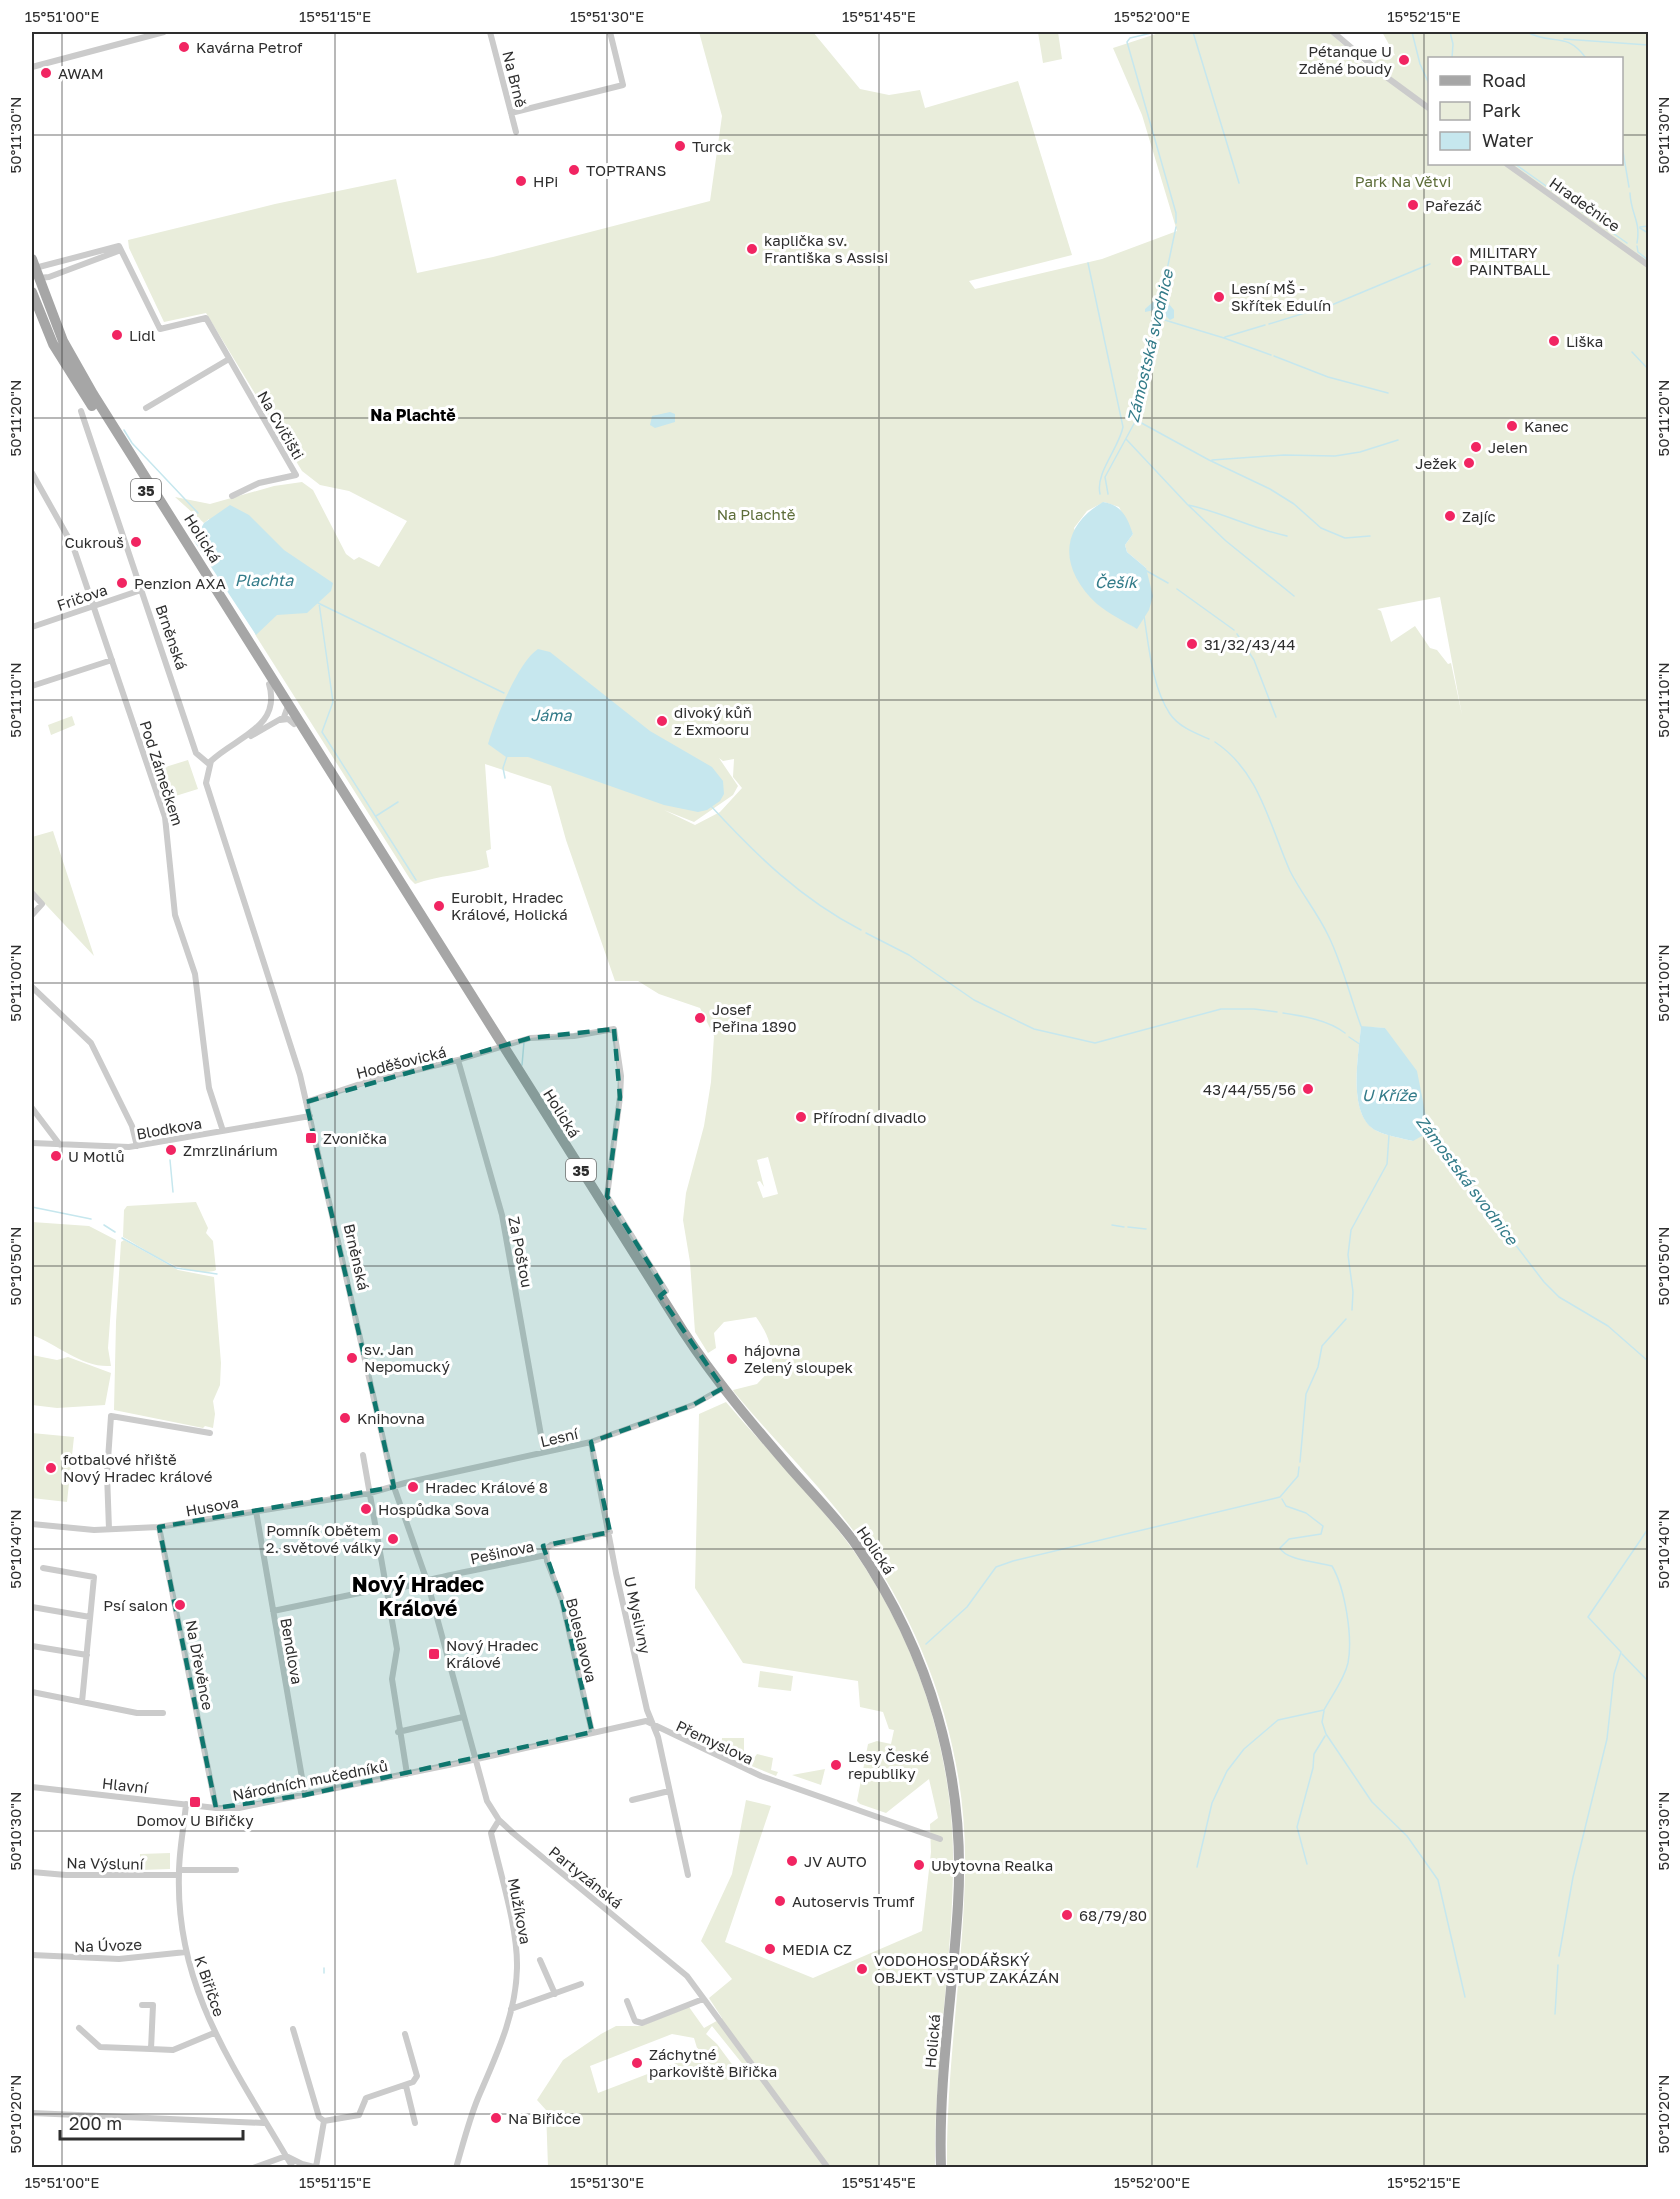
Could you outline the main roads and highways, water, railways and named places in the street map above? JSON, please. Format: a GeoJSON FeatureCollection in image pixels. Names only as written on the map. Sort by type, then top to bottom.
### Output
{"type":"FeatureCollection","features":[{"type":"Feature","properties":{"kind":"main road","name":"Holická"},"geometry":{"type":"LineString","coordinates":[[35,268],[63,341],[93,394],[287,699],[377,849]]}},
{"type":"Feature","properties":{"kind":"main road","name":"Holická"},"geometry":{"type":"LineString","coordinates":[[32,292],[53,344],[269,684],[283,716],[294,724],[377,849],[660,1296],[723,1388],[857,1546],[906,1629],[938,1713],[952,1774],[959,1838],[958,1904],[942,2099],[941,2168]]}},
{"type":"Feature","properties":{"kind":"water"},"geometry":{"type":"Polygon","coordinates":[[[1154,301],[1169,304],[1174,310],[1174,318],[1170,320],[1159,309],[1145,312],[1145,309],[1154,301]]]}},
{"type":"Feature","properties":{"kind":"water"},"geometry":{"type":"Polygon","coordinates":[[[670,412],[675,414],[675,422],[655,428],[650,425],[652,416],[670,412]]]}},
{"type":"Feature","properties":{"kind":"water","name":"Češík"},"geometry":{"type":"Polygon","coordinates":[[[1103,502],[1115,506],[1126,517],[1133,534],[1125,545],[1127,552],[1146,568],[1153,596],[1149,610],[1137,629],[1097,604],[1085,591],[1071,564],[1069,550],[1078,524],[1088,512],[1103,502]]]}},
{"type":"Feature","properties":{"kind":"water","name":"Plachta"},"geometry":{"type":"Polygon","coordinates":[[[230,505],[249,515],[284,550],[333,583],[331,591],[307,613],[277,615],[256,635],[194,541],[204,523],[230,505]]]}},
{"type":"Feature","properties":{"kind":"water","name":"Jáma"},"geometry":{"type":"Polygon","coordinates":[[[538,649],[550,652],[650,731],[712,767],[723,781],[724,794],[720,801],[707,810],[698,812],[664,805],[528,757],[506,757],[488,744],[515,678],[530,656],[538,649]]]}},
{"type":"Feature","properties":{"kind":"water","name":"U Kříže"},"geometry":{"type":"Polygon","coordinates":[[[1361,1026],[1385,1028],[1417,1071],[1429,1132],[1413,1141],[1377,1131],[1367,1123],[1361,1112],[1358,1099],[1357,1068],[1361,1026]]]}},
{"type":"Feature","properties":{"kind":"waterway","name":"Zámostská svodnice"},"geometry":{"type":"LineString","coordinates":[[1156,32],[1130,38],[1127,42],[1176,213],[1176,223]]}},
{"type":"Feature","properties":{"kind":"waterway"},"geometry":{"type":"LineString","coordinates":[[1193,32],[1239,183]]}},
{"type":"Feature","properties":{"kind":"waterway"},"geometry":{"type":"LineString","coordinates":[[1412,32],[1420,64],[1428,82]]}},
{"type":"Feature","properties":{"kind":"waterway"},"geometry":{"type":"LineString","coordinates":[[1450,32],[1453,44],[1452,57]]}},
{"type":"Feature","properties":{"kind":"waterway"},"geometry":{"type":"LineString","coordinates":[[1527,32],[1544,38],[1565,41],[1578,49],[1585,57]]}},
{"type":"Feature","properties":{"kind":"waterway"},"geometry":{"type":"LineString","coordinates":[[1564,39],[1648,45]]}},
{"type":"Feature","properties":{"kind":"waterway"},"geometry":{"type":"LineString","coordinates":[[1623,152],[1629,187]]}},
{"type":"Feature","properties":{"kind":"waterway"},"geometry":{"type":"LineString","coordinates":[[1516,165],[1627,243]]}},
{"type":"Feature","properties":{"kind":"waterway"},"geometry":{"type":"LineString","coordinates":[[1630,193],[1638,229],[1637,243]]}},
{"type":"Feature","properties":{"kind":"waterway"},"geometry":{"type":"LineString","coordinates":[[1640,227],[1648,226]]}},
{"type":"Feature","properties":{"kind":"waterway","name":"Zámostská svodnice"},"geometry":{"type":"LineString","coordinates":[[1160,303],[1176,227]]}},
{"type":"Feature","properties":{"kind":"waterway"},"geometry":{"type":"LineString","coordinates":[[1640,228],[1648,233]]}},
{"type":"Feature","properties":{"kind":"waterway"},"geometry":{"type":"LineString","coordinates":[[1637,246],[1638,252],[1648,260]]}},
{"type":"Feature","properties":{"kind":"waterway"},"geometry":{"type":"LineString","coordinates":[[1088,263],[1123,427],[1104,469],[1099,486],[1100,494]]}},
{"type":"Feature","properties":{"kind":"waterway"},"geometry":{"type":"LineString","coordinates":[[1269,324],[1334,304],[1430,264]]}},
{"type":"Feature","properties":{"kind":"waterway","name":"Zámostská svodnice"},"geometry":{"type":"LineString","coordinates":[[1108,494],[1105,477],[1136,420],[1159,307]]}},
{"type":"Feature","properties":{"kind":"waterway"},"geometry":{"type":"LineString","coordinates":[[1158,318],[1271,355]]}},
{"type":"Feature","properties":{"kind":"waterway"},"geometry":{"type":"LineString","coordinates":[[1225,337],[1265,325]]}},
{"type":"Feature","properties":{"kind":"waterway"},"geometry":{"type":"LineString","coordinates":[[1632,352],[1648,369]]}},
{"type":"Feature","properties":{"kind":"waterway"},"geometry":{"type":"LineString","coordinates":[[1274,356],[1328,377],[1388,393]]}},
{"type":"Feature","properties":{"kind":"waterway"},"geometry":{"type":"LineString","coordinates":[[1136,420],[1209,460],[1270,489],[1294,504],[1321,528],[1345,538],[1370,536]]}},
{"type":"Feature","properties":{"kind":"waterway"},"geometry":{"type":"LineString","coordinates":[[124,430],[132,443],[198,513]]}},
{"type":"Feature","properties":{"kind":"waterway"},"geometry":{"type":"LineString","coordinates":[[1126,439],[1187,504],[1226,541],[1294,596]]}},
{"type":"Feature","properties":{"kind":"waterway"},"geometry":{"type":"LineString","coordinates":[[1212,460],[1284,455],[1335,456],[1360,452],[1398,440]]}},
{"type":"Feature","properties":{"kind":"waterway"},"geometry":{"type":"LineString","coordinates":[[1188,505],[1287,536]]}},
{"type":"Feature","properties":{"kind":"waterway"},"geometry":{"type":"LineString","coordinates":[[1145,570],[1168,583]]}},
{"type":"Feature","properties":{"kind":"waterway"},"geometry":{"type":"LineString","coordinates":[[1177,589],[1234,630]]}},
{"type":"Feature","properties":{"kind":"waterway"},"geometry":{"type":"LineString","coordinates":[[318,603],[504,693]]}},
{"type":"Feature","properties":{"kind":"waterway"},"geometry":{"type":"LineString","coordinates":[[319,603],[333,702],[322,732],[416,880]]}},
{"type":"Feature","properties":{"kind":"waterway","name":"Zámostská svodnice"},"geometry":{"type":"LineString","coordinates":[[1144,616],[1152,666],[1164,703],[1178,723],[1209,739]]}},
{"type":"Feature","properties":{"kind":"waterway"},"geometry":{"type":"LineString","coordinates":[[1237,634],[1254,660],[1276,717]]}},
{"type":"Feature","properties":{"kind":"waterway","name":"Zámostská svodnice"},"geometry":{"type":"LineString","coordinates":[[1215,742],[1243,768],[1262,800],[1290,871],[1333,946],[1361,1026]]}},
{"type":"Feature","properties":{"kind":"waterway"},"geometry":{"type":"LineString","coordinates":[[505,778],[503,768],[507,756]]}},
{"type":"Feature","properties":{"kind":"waterway"},"geometry":{"type":"LineString","coordinates":[[376,816],[398,802]]}},
{"type":"Feature","properties":{"kind":"waterway"},"geometry":{"type":"LineString","coordinates":[[710,805],[780,875],[839,918],[861,930]]}},
{"type":"Feature","properties":{"kind":"waterway"},"geometry":{"type":"LineString","coordinates":[[866,933],[909,955],[974,1000],[1034,1029],[1095,1043],[1221,1009],[1277,1012]]}},
{"type":"Feature","properties":{"kind":"waterway"},"geometry":{"type":"LineString","coordinates":[[1283,1013],[1323,1022],[1345,1033]]}},
{"type":"Feature","properties":{"kind":"waterway"},"geometry":{"type":"LineString","coordinates":[[1349,1037],[1361,1045]]}},
{"type":"Feature","properties":{"kind":"waterway"},"geometry":{"type":"LineString","coordinates":[[522,1065],[524,1042]]}},
{"type":"Feature","properties":{"kind":"waterway","name":"Zámostská svodnice"},"geometry":{"type":"LineString","coordinates":[[1428,1131],[1544,1282],[1559,1297],[1608,1326],[1648,1361]]}},
{"type":"Feature","properties":{"kind":"waterway"},"geometry":{"type":"LineString","coordinates":[[1352,1310],[1353,1292],[1348,1255],[1351,1230],[1387,1164],[1389,1135]]}},
{"type":"Feature","properties":{"kind":"waterway"},"geometry":{"type":"LineString","coordinates":[[170,1160],[173,1192]]}},
{"type":"Feature","properties":{"kind":"waterway"},"geometry":{"type":"LineString","coordinates":[[32,1207],[91,1219]]}},
{"type":"Feature","properties":{"kind":"waterway"},"geometry":{"type":"LineString","coordinates":[[104,1225],[115,1232]]}},
{"type":"Feature","properties":{"kind":"waterway"},"geometry":{"type":"LineString","coordinates":[[1112,1225],[1124,1227]]}},
{"type":"Feature","properties":{"kind":"waterway"},"geometry":{"type":"LineString","coordinates":[[1128,1227],[1146,1229]]}},
{"type":"Feature","properties":{"kind":"waterway"},"geometry":{"type":"LineString","coordinates":[[122,1238],[176,1268],[217,1274]]}},
{"type":"Feature","properties":{"kind":"waterway"},"geometry":{"type":"LineString","coordinates":[[1300,1462],[1306,1394],[1318,1367],[1322,1346],[1346,1319]]}},
{"type":"Feature","properties":{"kind":"waterway"},"geometry":{"type":"LineString","coordinates":[[1280,1497],[1298,1476],[1299,1467]]}},
{"type":"Feature","properties":{"kind":"waterway"},"geometry":{"type":"LineString","coordinates":[[926,1644],[967,1607],[996,1567],[1280,1497]]}},
{"type":"Feature","properties":{"kind":"waterway"},"geometry":{"type":"LineString","coordinates":[[1197,1867],[1212,1803],[1227,1771],[1244,1749],[1278,1720],[1324,1710],[1341,1681],[1348,1663],[1347,1613],[1341,1587],[1332,1566],[1295,1558],[1280,1548],[1289,1539],[1321,1534],[1323,1526],[1306,1513],[1286,1506],[1282,1499]]}},
{"type":"Feature","properties":{"kind":"waterway"},"geometry":{"type":"LineString","coordinates":[[1559,1956],[1573,1877],[1607,1739],[1614,1674],[1621,1652],[1588,1617],[1648,1529]]}},
{"type":"Feature","properties":{"kind":"waterway"},"geometry":{"type":"LineString","coordinates":[[1622,1654],[1648,1681]]}},
{"type":"Feature","properties":{"kind":"waterway"},"geometry":{"type":"LineString","coordinates":[[1324,1711],[1322,1722],[1326,1734],[1372,1802],[1407,1836],[1438,1880],[1465,1997]]}},
{"type":"Feature","properties":{"kind":"waterway"},"geometry":{"type":"LineString","coordinates":[[1307,1864],[1297,1827],[1313,1768],[1314,1754],[1325,1736]]}},
{"type":"Feature","properties":{"kind":"waterway"},"geometry":{"type":"LineString","coordinates":[[1555,2014],[1558,1965]]}},
{"type":"Feature","properties":{"kind":"waterway"},"geometry":{"type":"LineString","coordinates":[[324,1968],[324,1973]]}},
{"type":"Feature","properties":{"kind":"place","name":"Kavárna Petrof"},"geometry":{"type":"Point","coordinates":[184,47]}},
{"type":"Feature","properties":{"kind":"place","name":"Pétanque U Zděné boudy"},"geometry":{"type":"Point","coordinates":[1404,60]}},
{"type":"Feature","properties":{"kind":"place","name":"AWAM"},"geometry":{"type":"Point","coordinates":[46,73]}},
{"type":"Feature","properties":{"kind":"place","name":"Turck"},"geometry":{"type":"Point","coordinates":[680,146]}},
{"type":"Feature","properties":{"kind":"place","name":"TOPTRANS"},"geometry":{"type":"Point","coordinates":[574,170]}},
{"type":"Feature","properties":{"kind":"place","name":"HPi"},"geometry":{"type":"Point","coordinates":[521,181]}},
{"type":"Feature","properties":{"kind":"place","name":"Pařezáč"},"geometry":{"type":"Point","coordinates":[1413,205]}},
{"type":"Feature","properties":{"kind":"place","name":"kaplička sv. Františka s Assisi"},"geometry":{"type":"Point","coordinates":[752,249]}},
{"type":"Feature","properties":{"kind":"place","name":"MILITARY PAINTBALL"},"geometry":{"type":"Point","coordinates":[1457,261]}},
{"type":"Feature","properties":{"kind":"place","name":"Lesní MŠ - Skřítek Edulín"},"geometry":{"type":"Point","coordinates":[1219,297]}},
{"type":"Feature","properties":{"kind":"place","name":"Lidl"},"geometry":{"type":"Point","coordinates":[117,335]}},
{"type":"Feature","properties":{"kind":"place","name":"Liška"},"geometry":{"type":"Point","coordinates":[1554,341]}},
{"type":"Feature","properties":{"kind":"place","name":"Kanec"},"geometry":{"type":"Point","coordinates":[1512,426]}},
{"type":"Feature","properties":{"kind":"place","name":"Jelen"},"geometry":{"type":"Point","coordinates":[1476,447]}},
{"type":"Feature","properties":{"kind":"place","name":"Ježek"},"geometry":{"type":"Point","coordinates":[1469,463]}},
{"type":"Feature","properties":{"kind":"place","name":"Zajíc"},"geometry":{"type":"Point","coordinates":[1450,516]}},
{"type":"Feature","properties":{"kind":"place","name":"Cukrouš"},"geometry":{"type":"Point","coordinates":[136,542]}},
{"type":"Feature","properties":{"kind":"place","name":"Penzion AXA"},"geometry":{"type":"Point","coordinates":[122,583]}},
{"type":"Feature","properties":{"kind":"place","name":"31/32/43/44"},"geometry":{"type":"Point","coordinates":[1192,644]}},
{"type":"Feature","properties":{"kind":"place","name":"divoký kůň z Exmooru"},"geometry":{"type":"Point","coordinates":[662,721]}},
{"type":"Feature","properties":{"kind":"place","name":"Eurobit, Hradec Králové, Holická"},"geometry":{"type":"Point","coordinates":[439,906]}},
{"type":"Feature","properties":{"kind":"place","name":"Josef Peřina 1890"},"geometry":{"type":"Point","coordinates":[700,1018]}},
{"type":"Feature","properties":{"kind":"place","name":"43/44/55/56"},"geometry":{"type":"Point","coordinates":[1308,1089]}},
{"type":"Feature","properties":{"kind":"place","name":"Přírodní divadlo"},"geometry":{"type":"Point","coordinates":[801,1117]}},
{"type":"Feature","properties":{"kind":"place","name":"Zvonička"},"geometry":{"type":"Point","coordinates":[311,1138]}},
{"type":"Feature","properties":{"kind":"place","name":"Zmrzlinárium"},"geometry":{"type":"Point","coordinates":[171,1150]}},
{"type":"Feature","properties":{"kind":"place","name":"U Motlů"},"geometry":{"type":"Point","coordinates":[56,1156]}},
{"type":"Feature","properties":{"kind":"place","name":"sv. Jan Nepomucký"},"geometry":{"type":"Point","coordinates":[352,1358]}},
{"type":"Feature","properties":{"kind":"place","name":"hájovna Zelený sloupek"},"geometry":{"type":"Point","coordinates":[732,1359]}},
{"type":"Feature","properties":{"kind":"place","name":"Knihovna"},"geometry":{"type":"Point","coordinates":[345,1418]}},
{"type":"Feature","properties":{"kind":"place","name":"fotbalové hřiště Nový Hradec králové"},"geometry":{"type":"Point","coordinates":[51,1468]}},
{"type":"Feature","properties":{"kind":"place","name":"Hradec Králové 8"},"geometry":{"type":"Point","coordinates":[413,1487]}},
{"type":"Feature","properties":{"kind":"place","name":"Hospůdka Sova"},"geometry":{"type":"Point","coordinates":[366,1509]}},
{"type":"Feature","properties":{"kind":"place","name":"Pomník Obětem 2. světové války"},"geometry":{"type":"Point","coordinates":[393,1539]}},
{"type":"Feature","properties":{"kind":"place","name":"Psí salon"},"geometry":{"type":"Point","coordinates":[180,1605]}},
{"type":"Feature","properties":{"kind":"place","name":"Nový Hradec Králové"},"geometry":{"type":"Point","coordinates":[434,1654]}},
{"type":"Feature","properties":{"kind":"place","name":"Lesy České republiky"},"geometry":{"type":"Point","coordinates":[836,1765]}},
{"type":"Feature","properties":{"kind":"place","name":"Domov U Biřičky"},"geometry":{"type":"Point","coordinates":[195,1802]}},
{"type":"Feature","properties":{"kind":"place","name":"JV AUTO"},"geometry":{"type":"Point","coordinates":[792,1861]}},
{"type":"Feature","properties":{"kind":"place","name":"Ubytovna Realka"},"geometry":{"type":"Point","coordinates":[919,1865]}},
{"type":"Feature","properties":{"kind":"place","name":"Autoservis Trumf"},"geometry":{"type":"Point","coordinates":[780,1901]}},
{"type":"Feature","properties":{"kind":"place","name":"68/79/80"},"geometry":{"type":"Point","coordinates":[1067,1915]}},
{"type":"Feature","properties":{"kind":"place","name":"MEDIA CZ"},"geometry":{"type":"Point","coordinates":[770,1949]}},
{"type":"Feature","properties":{"kind":"place","name":"VODOHOSPODÁŘSKÝ OBJEKT VSTUP ZAKÁZÁN"},"geometry":{"type":"Point","coordinates":[862,1969]}},
{"type":"Feature","properties":{"kind":"place","name":"Záchytné parkoviště Biřička"},"geometry":{"type":"Point","coordinates":[637,2063]}},
{"type":"Feature","properties":{"kind":"place","name":"Na Biřičce"},"geometry":{"type":"Point","coordinates":[496,2118]}},
{"type":"Feature","properties":{"kind":"district","name":"Na Plachtě"},"geometry":{"type":"Point","coordinates":[413,415]}},
{"type":"Feature","properties":{"kind":"district","name":"Nový Hradec Králové"},"geometry":{"type":"Point","coordinates":[418,1596]}},
{"type":"Feature","properties":{"kind":"park label","name":"Park Na Větvi"},"geometry":{"type":"Point","coordinates":[1403,181]}}]}
